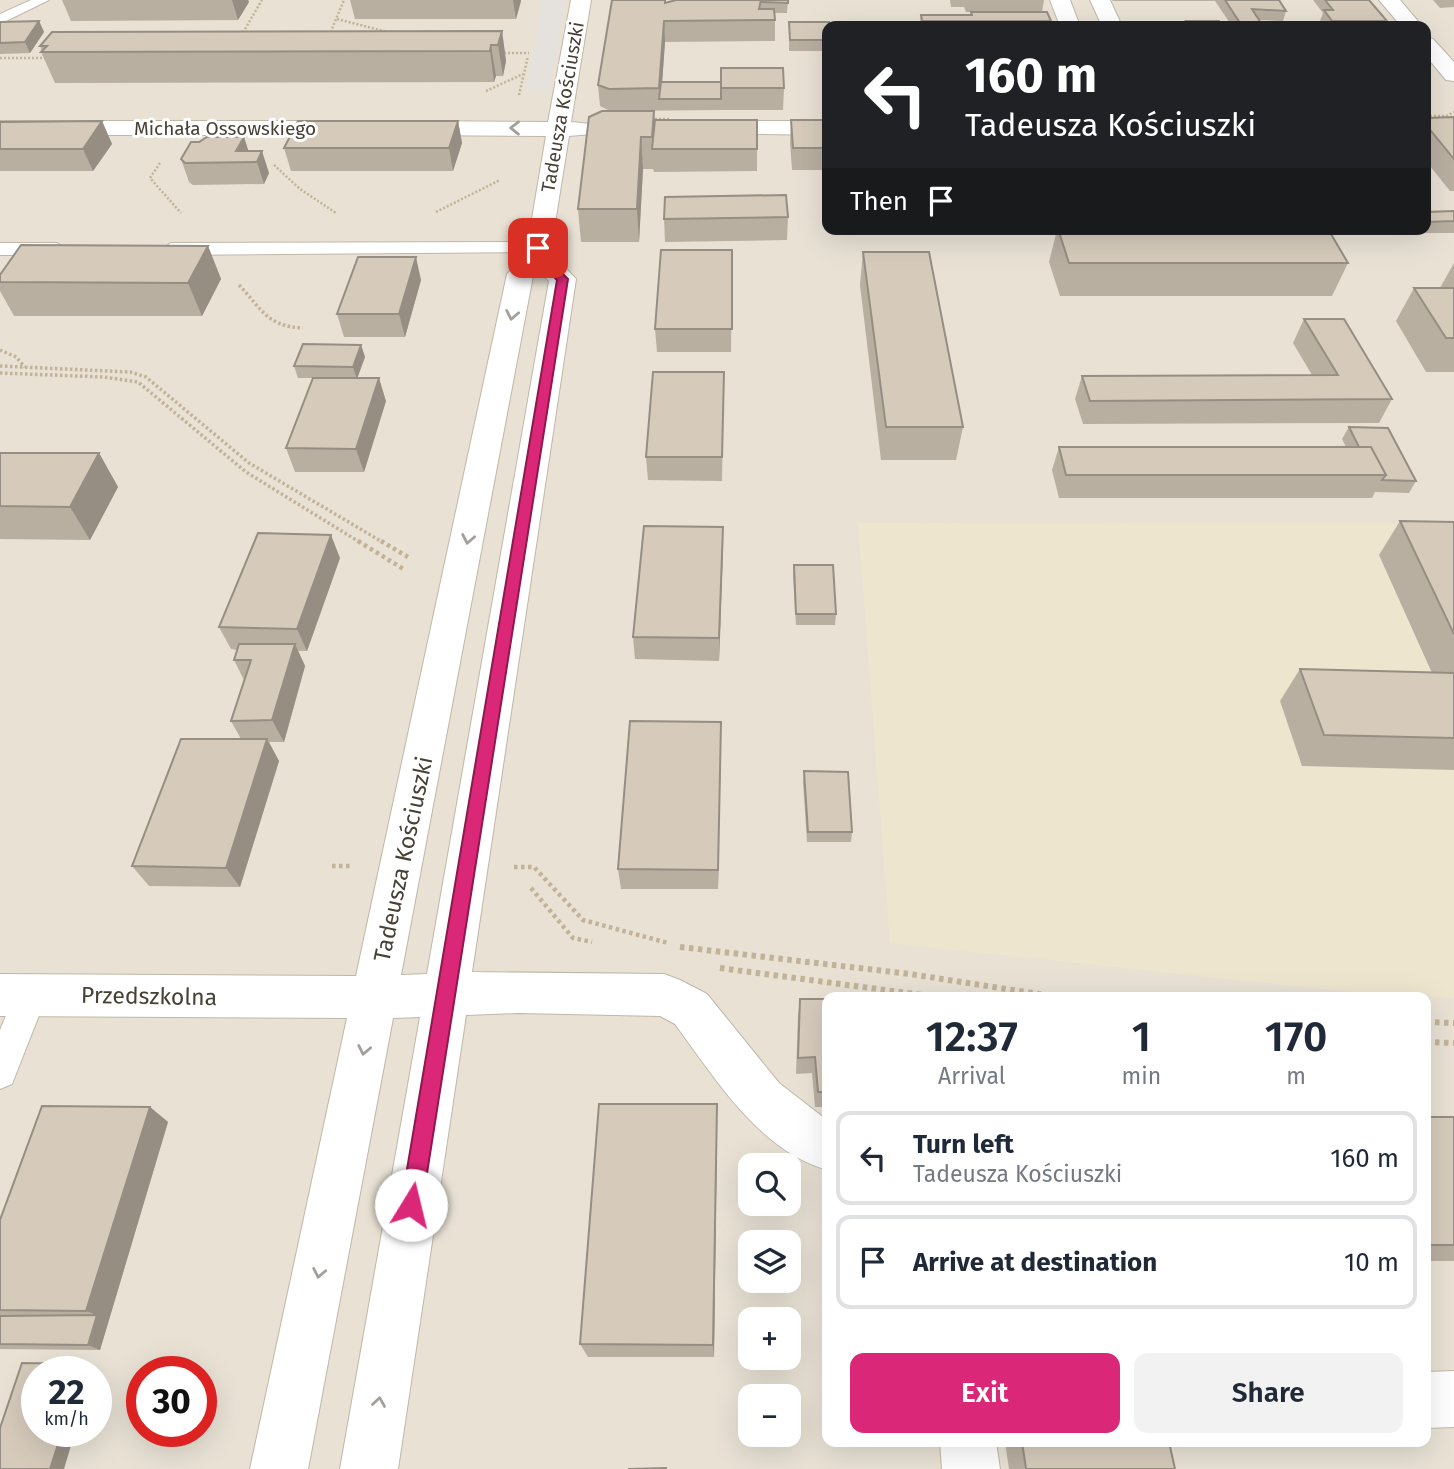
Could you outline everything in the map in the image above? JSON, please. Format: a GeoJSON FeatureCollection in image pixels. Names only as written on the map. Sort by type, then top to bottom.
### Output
{"type":"FeatureCollection","features":[{"type":"Feature","properties":{"kind":"street","name":"Tadeusza Kościuszki"},"geometry":{"type":"LineString","coordinates":[[279,1469],[520,274],[538,252],[581,0]]}},
{"type":"Feature","properties":{"kind":"street"},"geometry":{"type":"LineString","coordinates":[[1060,0],[1068,21]]}},
{"type":"Feature","properties":{"kind":"street"},"geometry":{"type":"LineString","coordinates":[[1100,0],[1110,21]]}},
{"type":"Feature","properties":{"kind":"street"},"geometry":{"type":"LineString","coordinates":[[1389,0],[1408,21]]}},
{"type":"Feature","properties":{"kind":"street"},"geometry":{"type":"LineString","coordinates":[[1431,49],[1454,75]]}},
{"type":"Feature","properties":{"kind":"street","name":"Michała Ossowskiego"},"geometry":{"type":"LineString","coordinates":[[0,128],[607,129]]}},
{"type":"Feature","properties":{"kind":"street"},"geometry":{"type":"LineString","coordinates":[[683,128],[822,128]]}},
{"type":"Feature","properties":{"kind":"street"},"geometry":{"type":"LineString","coordinates":[[369,1469],[563,279],[538,252]]}},
{"type":"Feature","properties":{"kind":"street","name":"Przedszkolna"},"geometry":{"type":"LineString","coordinates":[[15,995],[375,998],[518,992],[664,995],[691,1009],[762,1100],[822,1144]]}},
{"type":"Feature","properties":{"kind":"street"},"geometry":{"type":"LineString","coordinates":[[1431,1401],[1454,1399]]}},
{"type":"Feature","properties":{"kind":"street"},"geometry":{"type":"LineString","coordinates":[[969,1447],[971,1469]]}},
{"type":"Feature","properties":{"kind":"lane"},"geometry":{"type":"LineString","coordinates":[[0,20],[42,0]]}},
{"type":"Feature","properties":{"kind":"lane"},"geometry":{"type":"LineString","coordinates":[[158,249],[386,248],[538,252]]}},
{"type":"Feature","properties":{"kind":"lane"},"geometry":{"type":"LineString","coordinates":[[0,249],[79,249]]}},
{"type":"Feature","properties":{"kind":"lane"},"geometry":{"type":"LineString","coordinates":[[0,1072],[15,995]]}},
{"type":"Feature","properties":{"kind":"path"},"geometry":{"type":"LineString","coordinates":[[237,44],[262,0]]}},
{"type":"Feature","properties":{"kind":"path"},"geometry":{"type":"LineString","coordinates":[[326,42],[344,0]]}},
{"type":"Feature","properties":{"kind":"path"},"geometry":{"type":"LineString","coordinates":[[337,19],[391,33]]}},
{"type":"Feature","properties":{"kind":"path"},"geometry":{"type":"LineString","coordinates":[[495,53],[529,52]]}},
{"type":"Feature","properties":{"kind":"path"},"geometry":{"type":"LineString","coordinates":[[0,58],[54,57]]}},
{"type":"Feature","properties":{"kind":"path"},"geometry":{"type":"LineString","coordinates":[[1431,116],[1446,116],[1454,112]]}},
{"type":"Feature","properties":{"kind":"path"},"geometry":{"type":"LineString","coordinates":[[1446,116],[1454,125]]}},
{"type":"Feature","properties":{"kind":"path"},"geometry":{"type":"LineString","coordinates":[[289,128],[270,161],[300,189],[386,248]]}},
{"type":"Feature","properties":{"kind":"path"},"geometry":{"type":"LineString","coordinates":[[0,350],[16,357],[25,367]]}},
{"type":"Feature","properties":{"kind":"path"},"geometry":{"type":"LineString","coordinates":[[0,366],[130,372],[146,377],[249,463],[408,557]]}},
{"type":"Feature","properties":{"kind":"path"},"geometry":{"type":"LineString","coordinates":[[0,373],[104,377],[138,383],[246,472],[405,570]]}},
{"type":"Feature","properties":{"kind":"path"},"geometry":{"type":"LineString","coordinates":[[534,867],[583,920],[683,947],[910,974],[1026,992]]}},
{"type":"Feature","properties":{"kind":"path"},"geometry":{"type":"LineString","coordinates":[[531,888],[573,938],[599,944]]}},
{"type":"Feature","properties":{"kind":"path"},"geometry":{"type":"LineString","coordinates":[[718,968],[900,992]]}},
{"type":"Feature","properties":{"kind":"path"},"geometry":{"type":"LineString","coordinates":[[1431,1022],[1454,1023]]}},
{"type":"Feature","properties":{"kind":"path"},"geometry":{"type":"LineString","coordinates":[[1431,1042],[1454,1043]]}},
{"type":"Feature","properties":{"kind":"shaded area"},"geometry":{"type":"Polygon","coordinates":[[[0,0],[1454,0],[1454,1469],[0,1469],[0,0]]]}},
{"type":"Feature","properties":{"kind":"shaded area"},"geometry":{"type":"Polygon","coordinates":[[[543,0],[566,0],[549,92],[525,92],[543,0]]]}},
{"type":"Feature","properties":{"kind":"shaded area"},"geometry":{"type":"Polygon","coordinates":[[[858,523],[1454,524],[1454,998],[1431,997],[1431,992],[1349,992],[890,943],[858,523]]]}},
{"type":"Feature","properties":{"kind":"building"},"geometry":{"type":"Polygon","coordinates":[[[612,0],[665,0],[665,3],[676,0],[761,0],[759,9],[774,9],[775,20],[664,21],[659,88],[609,89],[598,85],[612,0]]]}},
{"type":"Feature","properties":{"kind":"building"},"geometry":{"type":"Polygon","coordinates":[[[788,0],[788,3],[761,2],[788,0]]]}},
{"type":"Feature","properties":{"kind":"building"},"geometry":{"type":"Polygon","coordinates":[[[1225,0],[1279,0],[1286,11],[1252,9],[1260,21],[1239,21],[1225,0]]]}},
{"type":"Feature","properties":{"kind":"building"},"geometry":{"type":"Polygon","coordinates":[[[1325,0],[1369,0],[1387,21],[1332,21],[1324,10],[1333,10],[1325,0]]]}},
{"type":"Feature","properties":{"kind":"building"},"geometry":{"type":"Polygon","coordinates":[[[971,12],[1047,12],[1051,21],[922,21],[921,15],[972,15],[971,12]]]}},
{"type":"Feature","properties":{"kind":"building"},"geometry":{"type":"Polygon","coordinates":[[[39,21],[25,42],[0,43],[0,22],[39,21]]]}},
{"type":"Feature","properties":{"kind":"building"},"geometry":{"type":"Polygon","coordinates":[[[789,22],[822,22],[822,40],[790,40],[789,22]]]}},
{"type":"Feature","properties":{"kind":"building"},"geometry":{"type":"Polygon","coordinates":[[[502,31],[498,45],[491,45],[490,51],[41,52],[47,46],[40,46],[52,32],[502,31]]]}},
{"type":"Feature","properties":{"kind":"building"},"geometry":{"type":"Polygon","coordinates":[[[721,68],[783,68],[784,88],[721,88],[721,68]]]}},
{"type":"Feature","properties":{"kind":"building"},"geometry":{"type":"Polygon","coordinates":[[[661,82],[721,82],[721,99],[659,99],[661,82]]]}},
{"type":"Feature","properties":{"kind":"building"},"geometry":{"type":"Polygon","coordinates":[[[602,111],[654,111],[652,137],[641,137],[637,209],[578,209],[589,117],[602,111]]]}},
{"type":"Feature","properties":{"kind":"building"},"geometry":{"type":"Polygon","coordinates":[[[1454,117],[1454,159],[1431,131],[1431,118],[1454,117]]]}},
{"type":"Feature","properties":{"kind":"building"},"geometry":{"type":"Polygon","coordinates":[[[655,120],[757,120],[757,149],[652,149],[655,120]]]}},
{"type":"Feature","properties":{"kind":"building"},"geometry":{"type":"Polygon","coordinates":[[[791,120],[822,120],[822,148],[793,148],[791,120]]]}},
{"type":"Feature","properties":{"kind":"building"},"geometry":{"type":"Polygon","coordinates":[[[102,121],[83,149],[0,149],[0,122],[102,121]]]}},
{"type":"Feature","properties":{"kind":"building"},"geometry":{"type":"Polygon","coordinates":[[[298,121],[458,121],[449,148],[284,148],[298,121]]]}},
{"type":"Feature","properties":{"kind":"building"},"geometry":{"type":"Polygon","coordinates":[[[207,137],[244,137],[236,151],[262,151],[257,162],[185,163],[181,159],[191,142],[199,142],[207,137]]]}},
{"type":"Feature","properties":{"kind":"building"},"geometry":{"type":"Polygon","coordinates":[[[786,195],[788,217],[664,219],[665,197],[786,195]]]}},
{"type":"Feature","properties":{"kind":"building"},"geometry":{"type":"Polygon","coordinates":[[[1454,211],[1454,221],[1431,222],[1431,212],[1454,211]]]}},
{"type":"Feature","properties":{"kind":"building"},"geometry":{"type":"Polygon","coordinates":[[[1060,235],[1332,235],[1348,263],[1069,263],[1060,235]]]}},
{"type":"Feature","properties":{"kind":"building"},"geometry":{"type":"Polygon","coordinates":[[[21,245],[208,246],[188,283],[0,282],[0,275],[21,245]]]}},
{"type":"Feature","properties":{"kind":"building"},"geometry":{"type":"Polygon","coordinates":[[[661,250],[732,250],[732,329],[655,329],[661,250]]]}},
{"type":"Feature","properties":{"kind":"building"},"geometry":{"type":"Polygon","coordinates":[[[863,252],[929,252],[963,427],[886,427],[863,252]]]}},
{"type":"Feature","properties":{"kind":"building"},"geometry":{"type":"Polygon","coordinates":[[[358,257],[416,257],[399,314],[337,314],[358,257]]]}},
{"type":"Feature","properties":{"kind":"building"},"geometry":{"type":"Polygon","coordinates":[[[1414,288],[1454,288],[1454,338],[1446,338],[1414,288]]]}},
{"type":"Feature","properties":{"kind":"building"},"geometry":{"type":"Polygon","coordinates":[[[1304,319],[1344,319],[1392,399],[1090,401],[1082,376],[1338,375],[1304,319]]]}},
{"type":"Feature","properties":{"kind":"building"},"geometry":{"type":"Polygon","coordinates":[[[303,344],[361,345],[353,367],[294,366],[303,344]]]}},
{"type":"Feature","properties":{"kind":"building"},"geometry":{"type":"Polygon","coordinates":[[[653,372],[724,372],[722,457],[646,457],[653,372]]]}},
{"type":"Feature","properties":{"kind":"building"},"geometry":{"type":"Polygon","coordinates":[[[313,378],[379,378],[356,449],[286,448],[313,378]]]}},
{"type":"Feature","properties":{"kind":"building"},"geometry":{"type":"Polygon","coordinates":[[[1349,427],[1388,428],[1416,481],[1382,480],[1386,475],[1371,447],[1359,447],[1349,427]]]}},
{"type":"Feature","properties":{"kind":"building"},"geometry":{"type":"Polygon","coordinates":[[[1059,447],[1371,447],[1386,475],[1066,475],[1059,447]]]}},
{"type":"Feature","properties":{"kind":"building"},"geometry":{"type":"Polygon","coordinates":[[[0,453],[99,453],[70,507],[0,506],[0,453]]]}},
{"type":"Feature","properties":{"kind":"building"},"geometry":{"type":"Polygon","coordinates":[[[1400,521],[1454,522],[1454,634],[1400,521]]]}},
{"type":"Feature","properties":{"kind":"building"},"geometry":{"type":"Polygon","coordinates":[[[644,526],[723,527],[719,638],[633,637],[644,526]]]}},
{"type":"Feature","properties":{"kind":"building"},"geometry":{"type":"Polygon","coordinates":[[[258,533],[331,535],[297,629],[219,627],[258,533]]]}},
{"type":"Feature","properties":{"kind":"building"},"geometry":{"type":"Polygon","coordinates":[[[794,565],[833,565],[836,614],[796,614],[794,565]]]}},
{"type":"Feature","properties":{"kind":"building"},"geometry":{"type":"Polygon","coordinates":[[[239,644],[295,644],[272,720],[231,721],[251,660],[234,660],[239,644]]]}},
{"type":"Feature","properties":{"kind":"building"},"geometry":{"type":"Polygon","coordinates":[[[1300,669],[1454,673],[1454,738],[1324,735],[1300,669]]]}},
{"type":"Feature","properties":{"kind":"building"},"geometry":{"type":"Polygon","coordinates":[[[630,721],[721,722],[718,870],[618,869],[630,721]]]}},
{"type":"Feature","properties":{"kind":"building"},"geometry":{"type":"Polygon","coordinates":[[[181,739],[267,739],[226,868],[132,866],[181,739]]]}},
{"type":"Feature","properties":{"kind":"building"},"geometry":{"type":"Polygon","coordinates":[[[804,771],[848,772],[852,832],[808,832],[804,771]]]}},
{"type":"Feature","properties":{"kind":"building"},"geometry":{"type":"Polygon","coordinates":[[[800,999],[822,999],[822,1092],[818,1092],[815,1057],[798,1058],[800,999]]]}},
{"type":"Feature","properties":{"kind":"building"},"geometry":{"type":"Polygon","coordinates":[[[599,1104],[717,1104],[713,1345],[580,1344],[599,1104]]]}},
{"type":"Feature","properties":{"kind":"building"},"geometry":{"type":"Polygon","coordinates":[[[42,1106],[150,1107],[86,1311],[0,1310],[0,1220],[42,1106]]]}},
{"type":"Feature","properties":{"kind":"building"},"geometry":{"type":"Polygon","coordinates":[[[1431,1117],[1454,1117],[1454,1245],[1431,1245],[1431,1117]]]}},
{"type":"Feature","properties":{"kind":"building"},"geometry":{"type":"Polygon","coordinates":[[[97,1315],[88,1345],[0,1344],[0,1316],[97,1315]]]}},
{"type":"Feature","properties":{"kind":"building"},"geometry":{"type":"Polygon","coordinates":[[[21,1366],[21,1447],[57,1447],[50,1469],[0,1469],[0,1428],[21,1366]]]}},
{"type":"Feature","properties":{"kind":"building"},"geometry":{"type":"Polygon","coordinates":[[[1023,1447],[1170,1447],[1175,1469],[1026,1469],[1023,1447]]]}},
{"type":"Feature","properties":{"kind":"route"},"geometry":{"type":"LineString","coordinates":[[411,1205],[563,279],[539,256],[538,248]]}}]}
